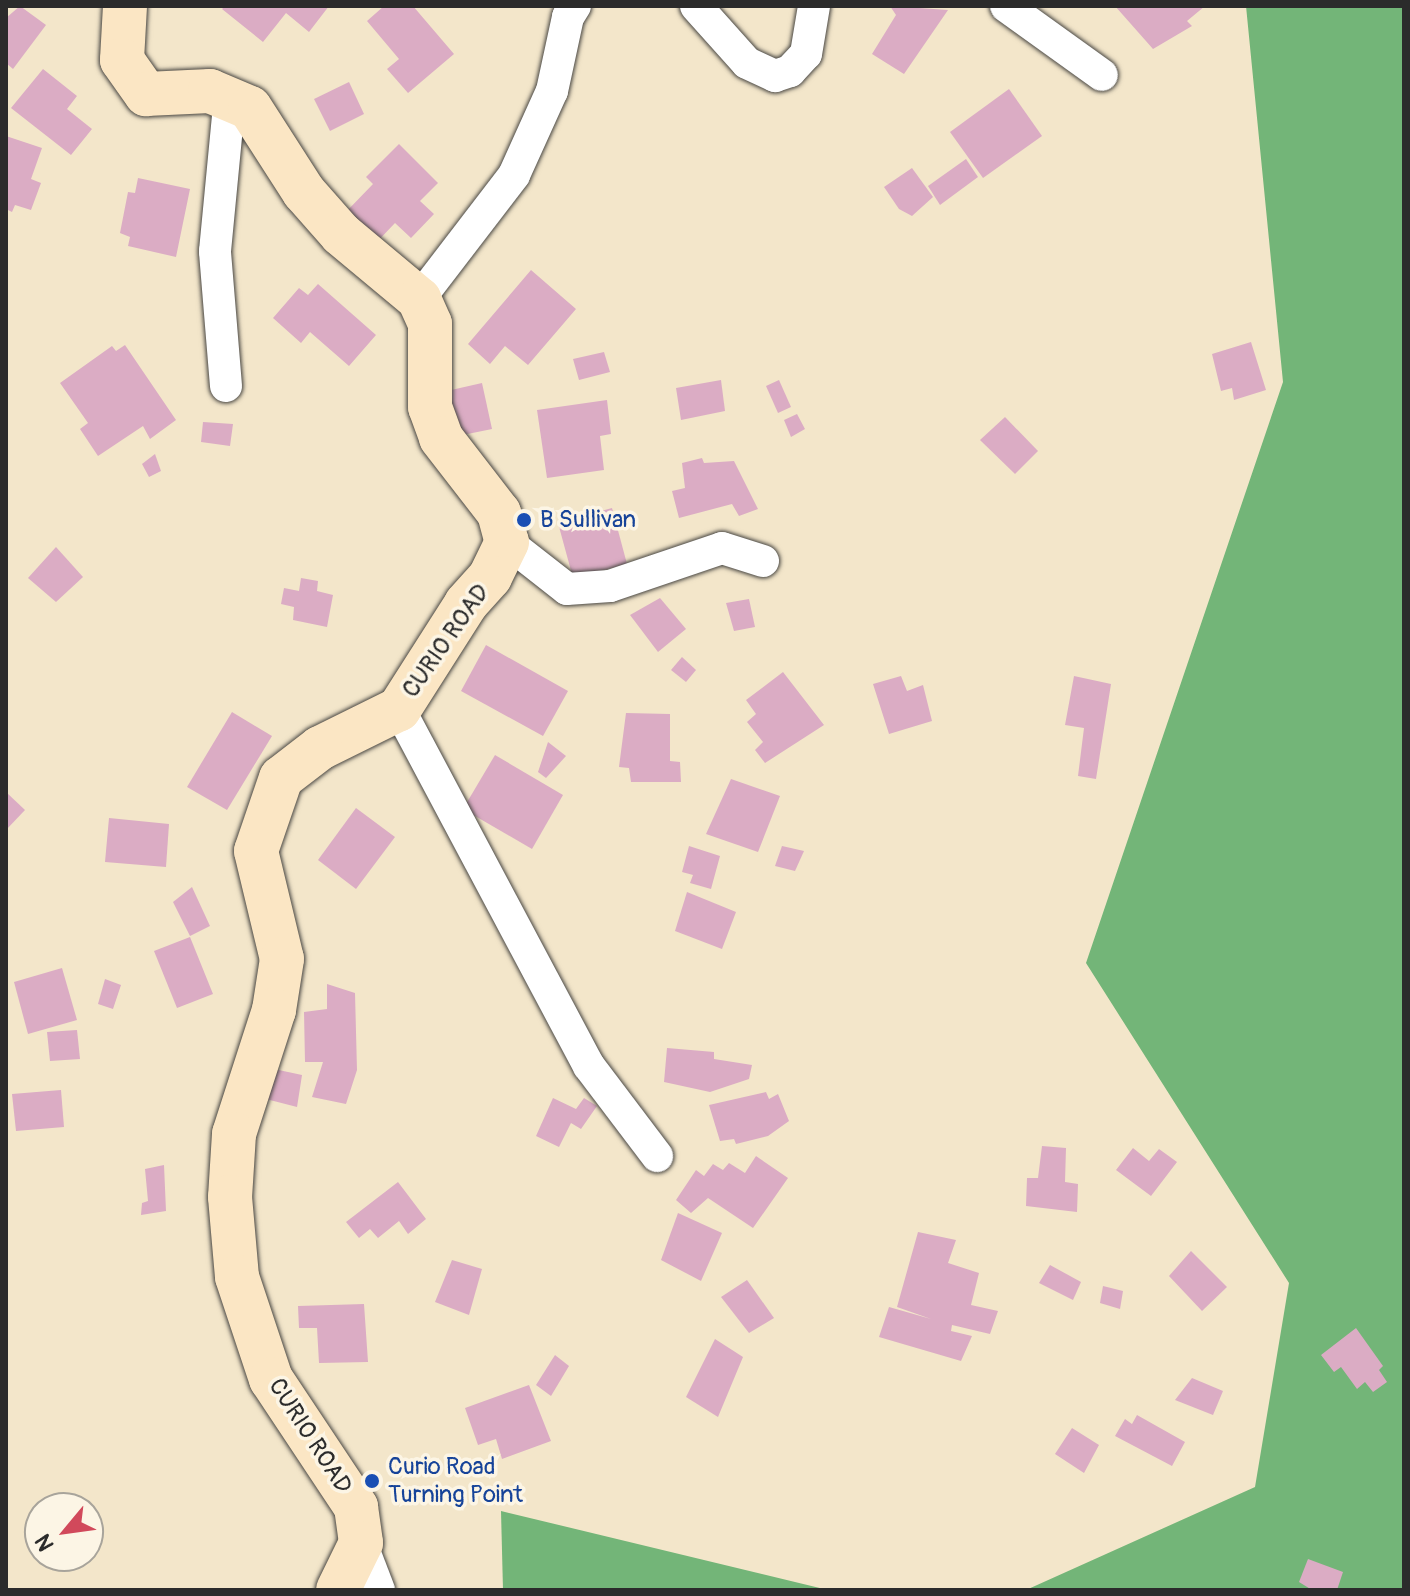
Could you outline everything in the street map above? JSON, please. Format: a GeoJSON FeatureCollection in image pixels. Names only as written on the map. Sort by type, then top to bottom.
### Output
{"type":"FeatureCollection","features":[{"type":"Feature","properties":{"kind":"main road"},"geometry":{"type":"LineString","coordinates":[[125,6],[122,60],[146,94],[210,91],[230,95],[250,108],[304,192],[341,234],[419,299],[430,324],[430,407],[441,438],[499,513],[507,542]]}},
{"type":"Feature","properties":{"kind":"main road","name":"CURIO ROAD"},"geometry":{"type":"LineString","coordinates":[[361,1543],[356,1507],[271,1379],[237,1277],[230,1197],[234,1134],[274,1010],[282,959],[256,851],[268,807],[281,778],[320,748],[399,709],[466,604],[490,577],[507,542]]}},
{"type":"Feature","properties":{"kind":"main road"},"geometry":{"type":"LineString","coordinates":[[338,1590],[361,1543]]}},
{"type":"Feature","properties":{"kind":"street"},"geometry":{"type":"LineString","coordinates":[[419,299],[514,175],[552,91],[568,17],[575,6]]}},
{"type":"Feature","properties":{"kind":"street"},"geometry":{"type":"LineString","coordinates":[[696,6],[747,63],[775,76],[790,71],[806,54],[814,6]]}},
{"type":"Feature","properties":{"kind":"street"},"geometry":{"type":"LineString","coordinates":[[1006,6],[1102,75]]}},
{"type":"Feature","properties":{"kind":"street"},"geometry":{"type":"LineString","coordinates":[[226,386],[215,251],[230,95]]}},
{"type":"Feature","properties":{"kind":"street"},"geometry":{"type":"LineString","coordinates":[[507,542],[567,589],[610,586],[722,548],[763,561]]}},
{"type":"Feature","properties":{"kind":"street"},"geometry":{"type":"LineString","coordinates":[[399,709],[589,1066],[657,1156]]}},
{"type":"Feature","properties":{"kind":"street"},"geometry":{"type":"LineString","coordinates":[[361,1543],[379,1590]]}},
{"type":"Feature","properties":{"kind":"green space"},"geometry":{"type":"Polygon","coordinates":[[[1246,6],[1404,6],[1404,1590],[1026,1590],[1255,1487],[1289,1283],[1086,963],[1283,382],[1246,6]]]}},
{"type":"Feature","properties":{"kind":"green space"},"geometry":{"type":"Polygon","coordinates":[[[501,1511],[828,1590],[503,1590],[501,1511]]]}},
{"type":"Feature","properties":{"kind":"building"},"geometry":{"type":"Polygon","coordinates":[[[20,6],[46,25],[13,69],[6,63],[6,18],[20,6]]]}},
{"type":"Feature","properties":{"kind":"building"},"geometry":{"type":"Polygon","coordinates":[[[225,6],[329,6],[309,32],[286,13],[263,42],[222,9],[225,6]]]}},
{"type":"Feature","properties":{"kind":"building"},"geometry":{"type":"Polygon","coordinates":[[[384,6],[413,6],[454,54],[408,93],[387,69],[399,59],[367,21],[384,6]]]}},
{"type":"Feature","properties":{"kind":"building"},"geometry":{"type":"Polygon","coordinates":[[[890,6],[948,10],[904,74],[872,54],[896,15],[890,6]]]}},
{"type":"Feature","properties":{"kind":"building"},"geometry":{"type":"Polygon","coordinates":[[[1115,6],[1205,6],[1187,21],[1192,26],[1153,49],[1115,6]]]}},
{"type":"Feature","properties":{"kind":"building"},"geometry":{"type":"Polygon","coordinates":[[[43,69],[77,96],[67,109],[92,129],[71,155],[11,108],[43,69]]]}},
{"type":"Feature","properties":{"kind":"building"},"geometry":{"type":"Polygon","coordinates":[[[349,82],[364,114],[330,131],[314,99],[349,82]]]}},
{"type":"Feature","properties":{"kind":"building"},"geometry":{"type":"Polygon","coordinates":[[[1009,89],[1042,136],[983,178],[950,132],[1009,89]]]}},
{"type":"Feature","properties":{"kind":"building"},"geometry":{"type":"Polygon","coordinates":[[[6,136],[42,148],[31,179],[41,183],[31,210],[15,205],[12,212],[6,209],[6,136]]]}},
{"type":"Feature","properties":{"kind":"building"},"geometry":{"type":"Polygon","coordinates":[[[399,144],[438,183],[420,201],[434,214],[411,238],[395,223],[374,245],[344,214],[373,184],[366,177],[399,144]]]}},
{"type":"Feature","properties":{"kind":"building"},"geometry":{"type":"Polygon","coordinates":[[[966,159],[978,177],[940,205],[928,186],[966,159]]]}},
{"type":"Feature","properties":{"kind":"building"},"geometry":{"type":"Polygon","coordinates":[[[912,168],[933,197],[912,216],[899,209],[884,187],[912,168]]]}},
{"type":"Feature","properties":{"kind":"building"},"geometry":{"type":"Polygon","coordinates":[[[138,178],[190,189],[176,257],[128,246],[130,237],[120,233],[128,192],[135,193],[138,178]]]}},
{"type":"Feature","properties":{"kind":"building"},"geometry":{"type":"Polygon","coordinates":[[[531,270],[576,309],[528,365],[505,346],[490,364],[468,344],[531,270]]]}},
{"type":"Feature","properties":{"kind":"building"},"geometry":{"type":"Polygon","coordinates":[[[318,284],[376,335],[349,366],[310,332],[301,343],[273,318],[299,288],[308,295],[318,284]]]}},
{"type":"Feature","properties":{"kind":"building"},"geometry":{"type":"Polygon","coordinates":[[[1251,342],[1266,390],[1234,400],[1232,388],[1221,391],[1212,354],[1251,342]]]}},
{"type":"Feature","properties":{"kind":"building"},"geometry":{"type":"Polygon","coordinates":[[[125,345],[176,420],[150,439],[143,426],[98,456],[80,429],[88,423],[60,383],[112,346],[116,351],[125,345]]]}},
{"type":"Feature","properties":{"kind":"building"},"geometry":{"type":"Polygon","coordinates":[[[604,352],[610,372],[579,380],[573,359],[604,352]]]}},
{"type":"Feature","properties":{"kind":"building"},"geometry":{"type":"Polygon","coordinates":[[[721,380],[725,411],[681,420],[676,388],[721,380]]]}},
{"type":"Feature","properties":{"kind":"building"},"geometry":{"type":"Polygon","coordinates":[[[779,380],[791,407],[778,413],[766,386],[779,380]]]}},
{"type":"Feature","properties":{"kind":"building"},"geometry":{"type":"Polygon","coordinates":[[[482,383],[492,429],[448,438],[438,393],[482,383]]]}},
{"type":"Feature","properties":{"kind":"building"},"geometry":{"type":"Polygon","coordinates":[[[607,400],[611,434],[600,436],[604,470],[547,478],[537,410],[607,400]]]}},
{"type":"Feature","properties":{"kind":"building"},"geometry":{"type":"Polygon","coordinates":[[[797,414],[805,429],[791,437],[784,420],[797,414]]]}},
{"type":"Feature","properties":{"kind":"building"},"geometry":{"type":"Polygon","coordinates":[[[1005,417],[1038,451],[1015,474],[980,440],[1005,417]]]}},
{"type":"Feature","properties":{"kind":"building"},"geometry":{"type":"Polygon","coordinates":[[[203,422],[233,424],[230,446],[201,442],[203,422]]]}},
{"type":"Feature","properties":{"kind":"building"},"geometry":{"type":"Polygon","coordinates":[[[155,454],[161,471],[149,477],[142,464],[155,454]]]}},
{"type":"Feature","properties":{"kind":"building"},"geometry":{"type":"Polygon","coordinates":[[[702,458],[704,463],[734,461],[758,509],[739,516],[732,504],[679,518],[672,491],[685,488],[682,463],[702,458]]]}},
{"type":"Feature","properties":{"kind":"building"},"geometry":{"type":"Polygon","coordinates":[[[612,508],[627,564],[573,578],[558,523],[612,508]]]}},
{"type":"Feature","properties":{"kind":"building"},"geometry":{"type":"Polygon","coordinates":[[[56,547],[83,577],[56,602],[28,578],[56,547]]]}},
{"type":"Feature","properties":{"kind":"building"},"geometry":{"type":"Polygon","coordinates":[[[301,578],[318,581],[317,591],[333,595],[327,627],[293,620],[294,607],[281,604],[284,588],[299,591],[301,578]]]}},
{"type":"Feature","properties":{"kind":"building"},"geometry":{"type":"Polygon","coordinates":[[[660,598],[686,629],[658,652],[630,615],[660,598]]]}},
{"type":"Feature","properties":{"kind":"building"},"geometry":{"type":"Polygon","coordinates":[[[749,599],[755,627],[734,631],[726,603],[749,599]]]}},
{"type":"Feature","properties":{"kind":"building"},"geometry":{"type":"Polygon","coordinates":[[[486,645],[568,691],[543,736],[461,691],[486,645]]]}},
{"type":"Feature","properties":{"kind":"building"},"geometry":{"type":"Polygon","coordinates":[[[682,657],[696,670],[686,682],[671,670],[682,657]]]}},
{"type":"Feature","properties":{"kind":"building"},"geometry":{"type":"Polygon","coordinates":[[[783,672],[824,725],[765,763],[755,750],[763,742],[747,722],[756,714],[746,700],[783,672]]]}},
{"type":"Feature","properties":{"kind":"building"},"geometry":{"type":"Polygon","coordinates":[[[901,676],[907,691],[923,685],[932,721],[889,734],[873,684],[901,676]]]}},
{"type":"Feature","properties":{"kind":"building"},"geometry":{"type":"Polygon","coordinates":[[[1074,676],[1111,684],[1096,779],[1078,776],[1084,728],[1065,725],[1074,676]]]}},
{"type":"Feature","properties":{"kind":"building"},"geometry":{"type":"Polygon","coordinates":[[[232,712],[272,736],[227,810],[187,787],[232,712]]]}},
{"type":"Feature","properties":{"kind":"building"},"geometry":{"type":"Polygon","coordinates":[[[626,713],[670,714],[670,761],[680,762],[681,782],[631,782],[629,768],[619,767],[626,713]]]}},
{"type":"Feature","properties":{"kind":"building"},"geometry":{"type":"Polygon","coordinates":[[[548,742],[566,756],[546,778],[538,772],[548,742]]]}},
{"type":"Feature","properties":{"kind":"building"},"geometry":{"type":"Polygon","coordinates":[[[495,755],[563,795],[532,849],[463,809],[495,755]]]}},
{"type":"Feature","properties":{"kind":"building"},"geometry":{"type":"Polygon","coordinates":[[[731,779],[780,796],[758,852],[706,834],[731,779]]]}},
{"type":"Feature","properties":{"kind":"building"},"geometry":{"type":"Polygon","coordinates":[[[6,792],[25,810],[6,830],[6,792]]]}},
{"type":"Feature","properties":{"kind":"building"},"geometry":{"type":"Polygon","coordinates":[[[356,808],[395,837],[356,889],[318,860],[356,808]]]}},
{"type":"Feature","properties":{"kind":"building"},"geometry":{"type":"Polygon","coordinates":[[[109,818],[169,824],[166,867],[105,862],[109,818]]]}},
{"type":"Feature","properties":{"kind":"building"},"geometry":{"type":"Polygon","coordinates":[[[689,846],[720,856],[711,889],[690,883],[693,875],[682,872],[689,846]]]}},
{"type":"Feature","properties":{"kind":"building"},"geometry":{"type":"Polygon","coordinates":[[[782,846],[804,851],[795,871],[775,866],[782,846]]]}},
{"type":"Feature","properties":{"kind":"building"},"geometry":{"type":"Polygon","coordinates":[[[192,887],[210,926],[190,936],[173,902],[192,887]]]}},
{"type":"Feature","properties":{"kind":"building"},"geometry":{"type":"Polygon","coordinates":[[[687,892],[736,912],[722,949],[675,931],[687,892]]]}},
{"type":"Feature","properties":{"kind":"building"},"geometry":{"type":"Polygon","coordinates":[[[190,937],[213,994],[177,1008],[154,951],[190,937]]]}},
{"type":"Feature","properties":{"kind":"building"},"geometry":{"type":"Polygon","coordinates":[[[62,968],[77,1020],[28,1034],[14,982],[62,968]]]}},
{"type":"Feature","properties":{"kind":"building"},"geometry":{"type":"Polygon","coordinates":[[[105,979],[121,985],[113,1009],[98,1004],[105,979]]]}},
{"type":"Feature","properties":{"kind":"building"},"geometry":{"type":"Polygon","coordinates":[[[327,984],[355,993],[357,1070],[346,1104],[312,1097],[323,1062],[305,1062],[304,1012],[327,1009],[327,984]]]}},
{"type":"Feature","properties":{"kind":"building"},"geometry":{"type":"Polygon","coordinates":[[[77,1030],[80,1059],[50,1061],[47,1032],[77,1030]]]}},
{"type":"Feature","properties":{"kind":"building"},"geometry":{"type":"Polygon","coordinates":[[[667,1048],[714,1052],[714,1059],[752,1065],[749,1079],[710,1092],[664,1082],[667,1048]]]}},
{"type":"Feature","properties":{"kind":"building"},"geometry":{"type":"Polygon","coordinates":[[[274,1069],[302,1075],[297,1107],[266,1099],[274,1069]]]}},
{"type":"Feature","properties":{"kind":"building"},"geometry":{"type":"Polygon","coordinates":[[[61,1090],[64,1127],[16,1131],[12,1094],[61,1090]]]}},
{"type":"Feature","properties":{"kind":"building"},"geometry":{"type":"Polygon","coordinates":[[[766,1092],[769,1099],[778,1094],[789,1121],[768,1136],[736,1144],[734,1139],[720,1141],[709,1105],[766,1092]]]}},
{"type":"Feature","properties":{"kind":"building"},"geometry":{"type":"Polygon","coordinates":[[[553,1098],[576,1109],[584,1098],[597,1106],[581,1129],[571,1123],[559,1147],[536,1136],[553,1098]]]}},
{"type":"Feature","properties":{"kind":"building"},"geometry":{"type":"Polygon","coordinates":[[[1042,1146],[1066,1148],[1065,1182],[1078,1184],[1077,1212],[1026,1206],[1027,1178],[1038,1178],[1042,1146]]]}},
{"type":"Feature","properties":{"kind":"building"},"geometry":{"type":"Polygon","coordinates":[[[1133,1148],[1149,1161],[1159,1149],[1177,1162],[1151,1196],[1116,1170],[1133,1148]]]}},
{"type":"Feature","properties":{"kind":"building"},"geometry":{"type":"Polygon","coordinates":[[[756,1156],[788,1178],[753,1228],[708,1198],[691,1213],[676,1200],[696,1170],[704,1176],[713,1164],[723,1170],[729,1163],[745,1173],[756,1156]]]}},
{"type":"Feature","properties":{"kind":"building"},"geometry":{"type":"Polygon","coordinates":[[[164,1165],[166,1211],[141,1215],[142,1203],[148,1201],[145,1169],[164,1165]]]}},
{"type":"Feature","properties":{"kind":"building"},"geometry":{"type":"Polygon","coordinates":[[[398,1182],[426,1219],[408,1234],[399,1221],[378,1238],[370,1229],[359,1238],[346,1222],[398,1182]]]}},
{"type":"Feature","properties":{"kind":"building"},"geometry":{"type":"Polygon","coordinates":[[[678,1213],[722,1233],[701,1281],[661,1260],[678,1213]]]}},
{"type":"Feature","properties":{"kind":"building"},"geometry":{"type":"Polygon","coordinates":[[[918,1232],[956,1240],[948,1263],[979,1273],[971,1305],[998,1311],[990,1334],[952,1325],[951,1331],[972,1336],[961,1361],[879,1337],[889,1307],[931,1319],[897,1307],[918,1232]]]}},
{"type":"Feature","properties":{"kind":"building"},"geometry":{"type":"Polygon","coordinates":[[[1191,1251],[1227,1287],[1202,1311],[1169,1276],[1191,1251]]]}},
{"type":"Feature","properties":{"kind":"building"},"geometry":{"type":"Polygon","coordinates":[[[452,1260],[482,1269],[469,1315],[435,1302],[452,1260]]]}},
{"type":"Feature","properties":{"kind":"building"},"geometry":{"type":"Polygon","coordinates":[[[1050,1265],[1081,1282],[1073,1300],[1039,1283],[1050,1265]]]}},
{"type":"Feature","properties":{"kind":"building"},"geometry":{"type":"Polygon","coordinates":[[[747,1280],[774,1318],[749,1333],[721,1297],[747,1280]]]}},
{"type":"Feature","properties":{"kind":"building"},"geometry":{"type":"Polygon","coordinates":[[[1103,1286],[1123,1291],[1120,1309],[1100,1303],[1103,1286]]]}},
{"type":"Feature","properties":{"kind":"building"},"geometry":{"type":"Polygon","coordinates":[[[364,1304],[368,1362],[319,1363],[317,1328],[299,1328],[298,1306],[364,1304]]]}},
{"type":"Feature","properties":{"kind":"building"},"geometry":{"type":"Polygon","coordinates":[[[1356,1328],[1383,1366],[1379,1370],[1387,1382],[1373,1392],[1365,1382],[1357,1389],[1341,1367],[1334,1372],[1321,1355],[1356,1328]]]}},
{"type":"Feature","properties":{"kind":"building"},"geometry":{"type":"Polygon","coordinates":[[[715,1339],[743,1357],[718,1417],[686,1397],[715,1339]]]}},
{"type":"Feature","properties":{"kind":"building"},"geometry":{"type":"Polygon","coordinates":[[[555,1355],[569,1366],[551,1396],[536,1385],[555,1355]]]}},
{"type":"Feature","properties":{"kind":"building"},"geometry":{"type":"Polygon","coordinates":[[[1192,1378],[1223,1391],[1213,1415],[1175,1400],[1192,1378]]]}},
{"type":"Feature","properties":{"kind":"building"},"geometry":{"type":"Polygon","coordinates":[[[529,1385],[551,1441],[502,1459],[496,1439],[478,1445],[465,1408],[529,1385]]]}},
{"type":"Feature","properties":{"kind":"building"},"geometry":{"type":"Polygon","coordinates":[[[1137,1415],[1185,1442],[1172,1466],[1115,1436],[1125,1419],[1132,1424],[1137,1415]]]}},
{"type":"Feature","properties":{"kind":"building"},"geometry":{"type":"Polygon","coordinates":[[[1072,1428],[1099,1445],[1084,1473],[1055,1454],[1072,1428]]]}},
{"type":"Feature","properties":{"kind":"building"},"geometry":{"type":"Polygon","coordinates":[[[1308,1559],[1343,1572],[1337,1590],[1312,1590],[1299,1582],[1308,1559]]]}},
{"type":"Feature","properties":{"kind":"place","name":"B Sullivan"},"geometry":{"type":"Point","coordinates":[524,520]}},
{"type":"Feature","properties":{"kind":"place","name":"Curio Road Turning Point"},"geometry":{"type":"Point","coordinates":[372,1481]}}]}
